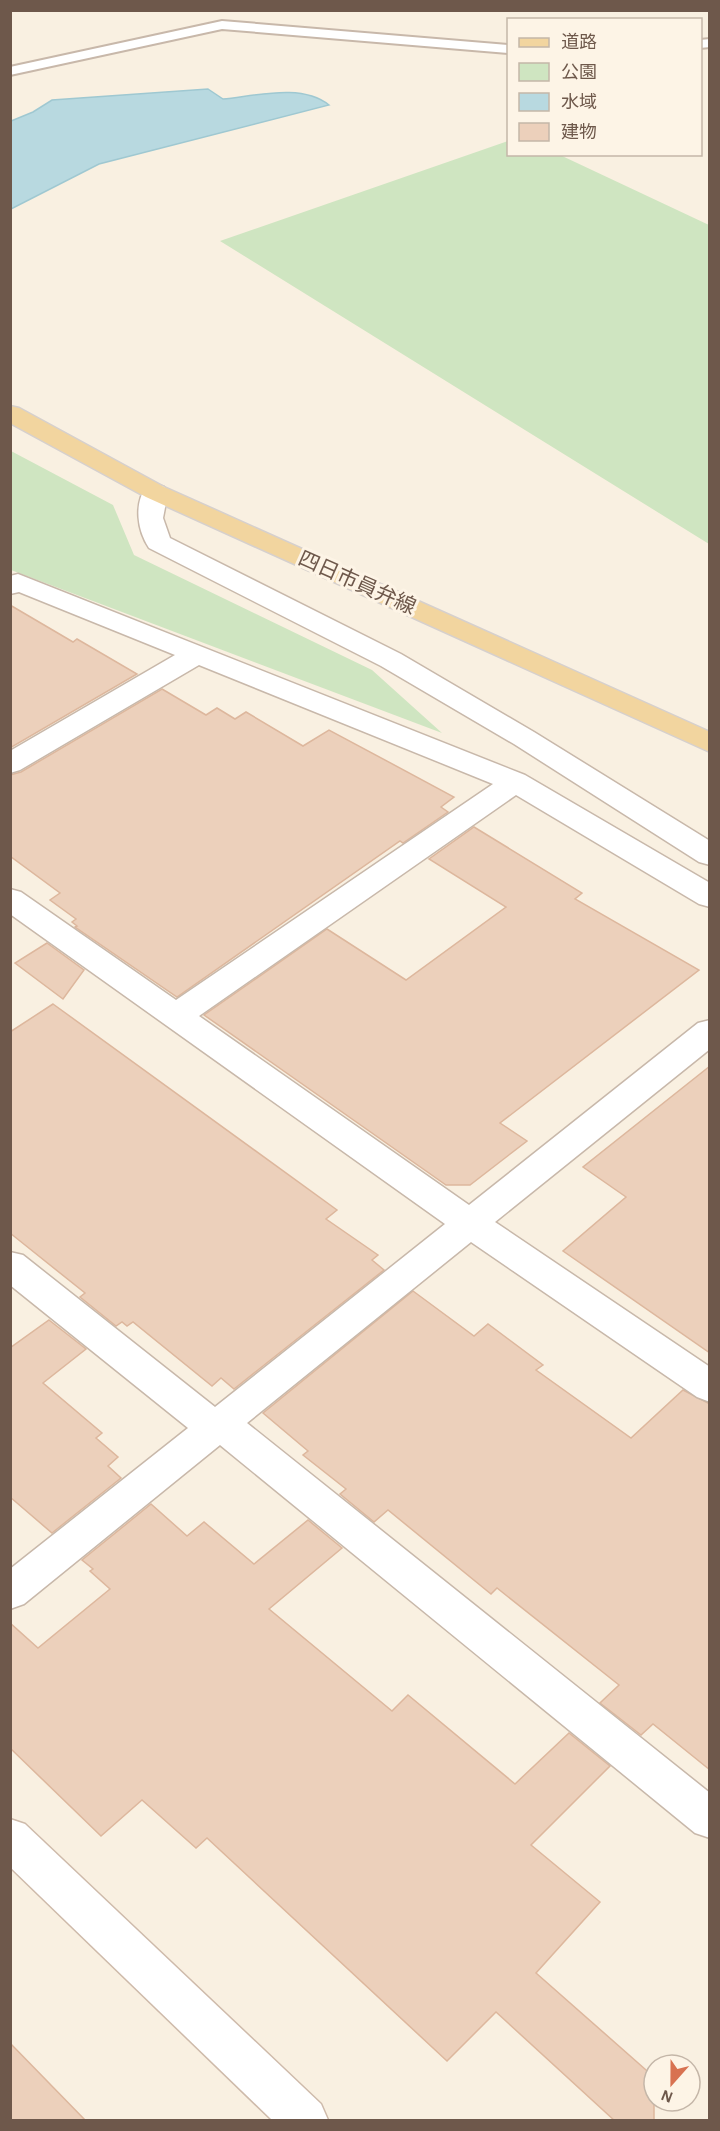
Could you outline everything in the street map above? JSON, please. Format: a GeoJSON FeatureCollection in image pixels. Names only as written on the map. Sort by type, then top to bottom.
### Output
{"type":"FeatureCollection","features":[{"type":"Feature","properties":{"kind":"main road","name":"四日市員弁線"},"geometry":{"type":"LineString","coordinates":[[10,412],[155,492],[710,742]]}},
{"type":"Feature","properties":{"kind":"street"},"geometry":{"type":"LineString","coordinates":[[155,492],[150,518],[158,542],[391,660],[524,738],[710,855]]}},
{"type":"Feature","properties":{"kind":"street"},"geometry":{"type":"LineString","coordinates":[[13,582],[515,782],[710,897]]}},
{"type":"Feature","properties":{"kind":"street"},"geometry":{"type":"LineString","coordinates":[[10,764],[196,654]]}},
{"type":"Feature","properties":{"kind":"street"},"geometry":{"type":"LineString","coordinates":[[176,1016],[515,782]]}},
{"type":"Feature","properties":{"kind":"street"},"geometry":{"type":"LineString","coordinates":[[10,899],[470,1223],[710,1387]]}},
{"type":"Feature","properties":{"kind":"street"},"geometry":{"type":"LineString","coordinates":[[10,1592],[710,1031]]}},
{"type":"Feature","properties":{"kind":"street"},"geometry":{"type":"LineString","coordinates":[[10,1264],[218,1426],[710,1819]]}},
{"type":"Feature","properties":{"kind":"street"},"geometry":{"type":"LineString","coordinates":[[10,1838],[305,2121]]}},
{"type":"Feature","properties":{"kind":"lane"},"geometry":{"type":"LineString","coordinates":[[10,71],[222,25],[507,49]]}},
{"type":"Feature","properties":{"kind":"green space"},"geometry":{"type":"Polygon","coordinates":[[[507,141],[507,156],[562,156],[709,225],[709,544],[220,241],[507,141]]]}},
{"type":"Feature","properties":{"kind":"green space"},"geometry":{"type":"Polygon","coordinates":[[[11,451],[113,505],[134,555],[372,670],[442,733],[11,570],[11,451]]]}},
{"type":"Feature","properties":{"kind":"water"},"geometry":{"type":"Polygon","coordinates":[[[208,89],[223,99],[292,93],[306,94],[329,105],[99,164],[11,209],[11,121],[33,112],[52,100],[208,89]]]}},
{"type":"Feature","properties":{"kind":"building"},"geometry":{"type":"Polygon","coordinates":[[[10,605],[73,642],[77,639],[137,674],[10,748],[10,605]]]}},
{"type":"Feature","properties":{"kind":"building"},"geometry":{"type":"Polygon","coordinates":[[[162,689],[206,715],[217,708],[235,719],[246,712],[303,746],[329,730],[454,797],[441,807],[448,812],[403,843],[400,841],[177,997],[75,927],[77,926],[72,922],[76,919],[50,900],[60,893],[10,856],[10,775],[21,772],[162,689]]]}},
{"type":"Feature","properties":{"kind":"building"},"geometry":{"type":"Polygon","coordinates":[[[474,827],[582,893],[575,899],[699,970],[500,1123],[527,1141],[470,1185],[446,1185],[204,1015],[327,929],[406,980],[506,907],[429,859],[474,827]]]}},
{"type":"Feature","properties":{"kind":"building"},"geometry":{"type":"Polygon","coordinates":[[[47,943],[84,970],[63,999],[15,963],[47,943]]]}},
{"type":"Feature","properties":{"kind":"building"},"geometry":{"type":"Polygon","coordinates":[[[53,1004],[337,1210],[326,1219],[378,1255],[372,1260],[384,1270],[234,1389],[221,1378],[212,1386],[133,1322],[127,1326],[122,1322],[116,1326],[80,1297],[85,1293],[10,1233],[10,1032],[53,1004]]]}},
{"type":"Feature","properties":{"kind":"building"},"geometry":{"type":"Polygon","coordinates":[[[710,1066],[710,1353],[563,1251],[626,1197],[583,1167],[710,1066]]]}},
{"type":"Feature","properties":{"kind":"building"},"geometry":{"type":"Polygon","coordinates":[[[413,1291],[474,1336],[488,1324],[543,1365],[536,1370],[631,1438],[683,1390],[710,1404],[710,1770],[653,1724],[641,1735],[600,1703],[619,1685],[497,1588],[491,1594],[388,1510],[374,1522],[340,1494],[346,1489],[303,1455],[308,1451],[263,1413],[413,1291]]]}},
{"type":"Feature","properties":{"kind":"building"},"geometry":{"type":"Polygon","coordinates":[[[49,1320],[86,1349],[43,1383],[102,1433],[96,1438],[118,1457],[108,1466],[121,1478],[52,1533],[10,1497],[10,1348],[49,1320]]]}},
{"type":"Feature","properties":{"kind":"building"},"geometry":{"type":"Polygon","coordinates":[[[151,1504],[187,1536],[204,1522],[254,1564],[308,1520],[342,1548],[269,1609],[392,1711],[408,1695],[515,1784],[569,1733],[610,1766],[531,1845],[600,1902],[536,1973],[642,2066],[642,2113],[654,2113],[654,2121],[615,2121],[496,2012],[447,2061],[207,1838],[196,1848],[142,1800],[101,1836],[10,1748],[10,1623],[38,1648],[110,1589],[90,1571],[93,1569],[82,1560],[151,1504]]]}},
{"type":"Feature","properties":{"kind":"building"},"geometry":{"type":"Polygon","coordinates":[[[10,2043],[86,2121],[10,2121],[10,2043]]]}}]}
